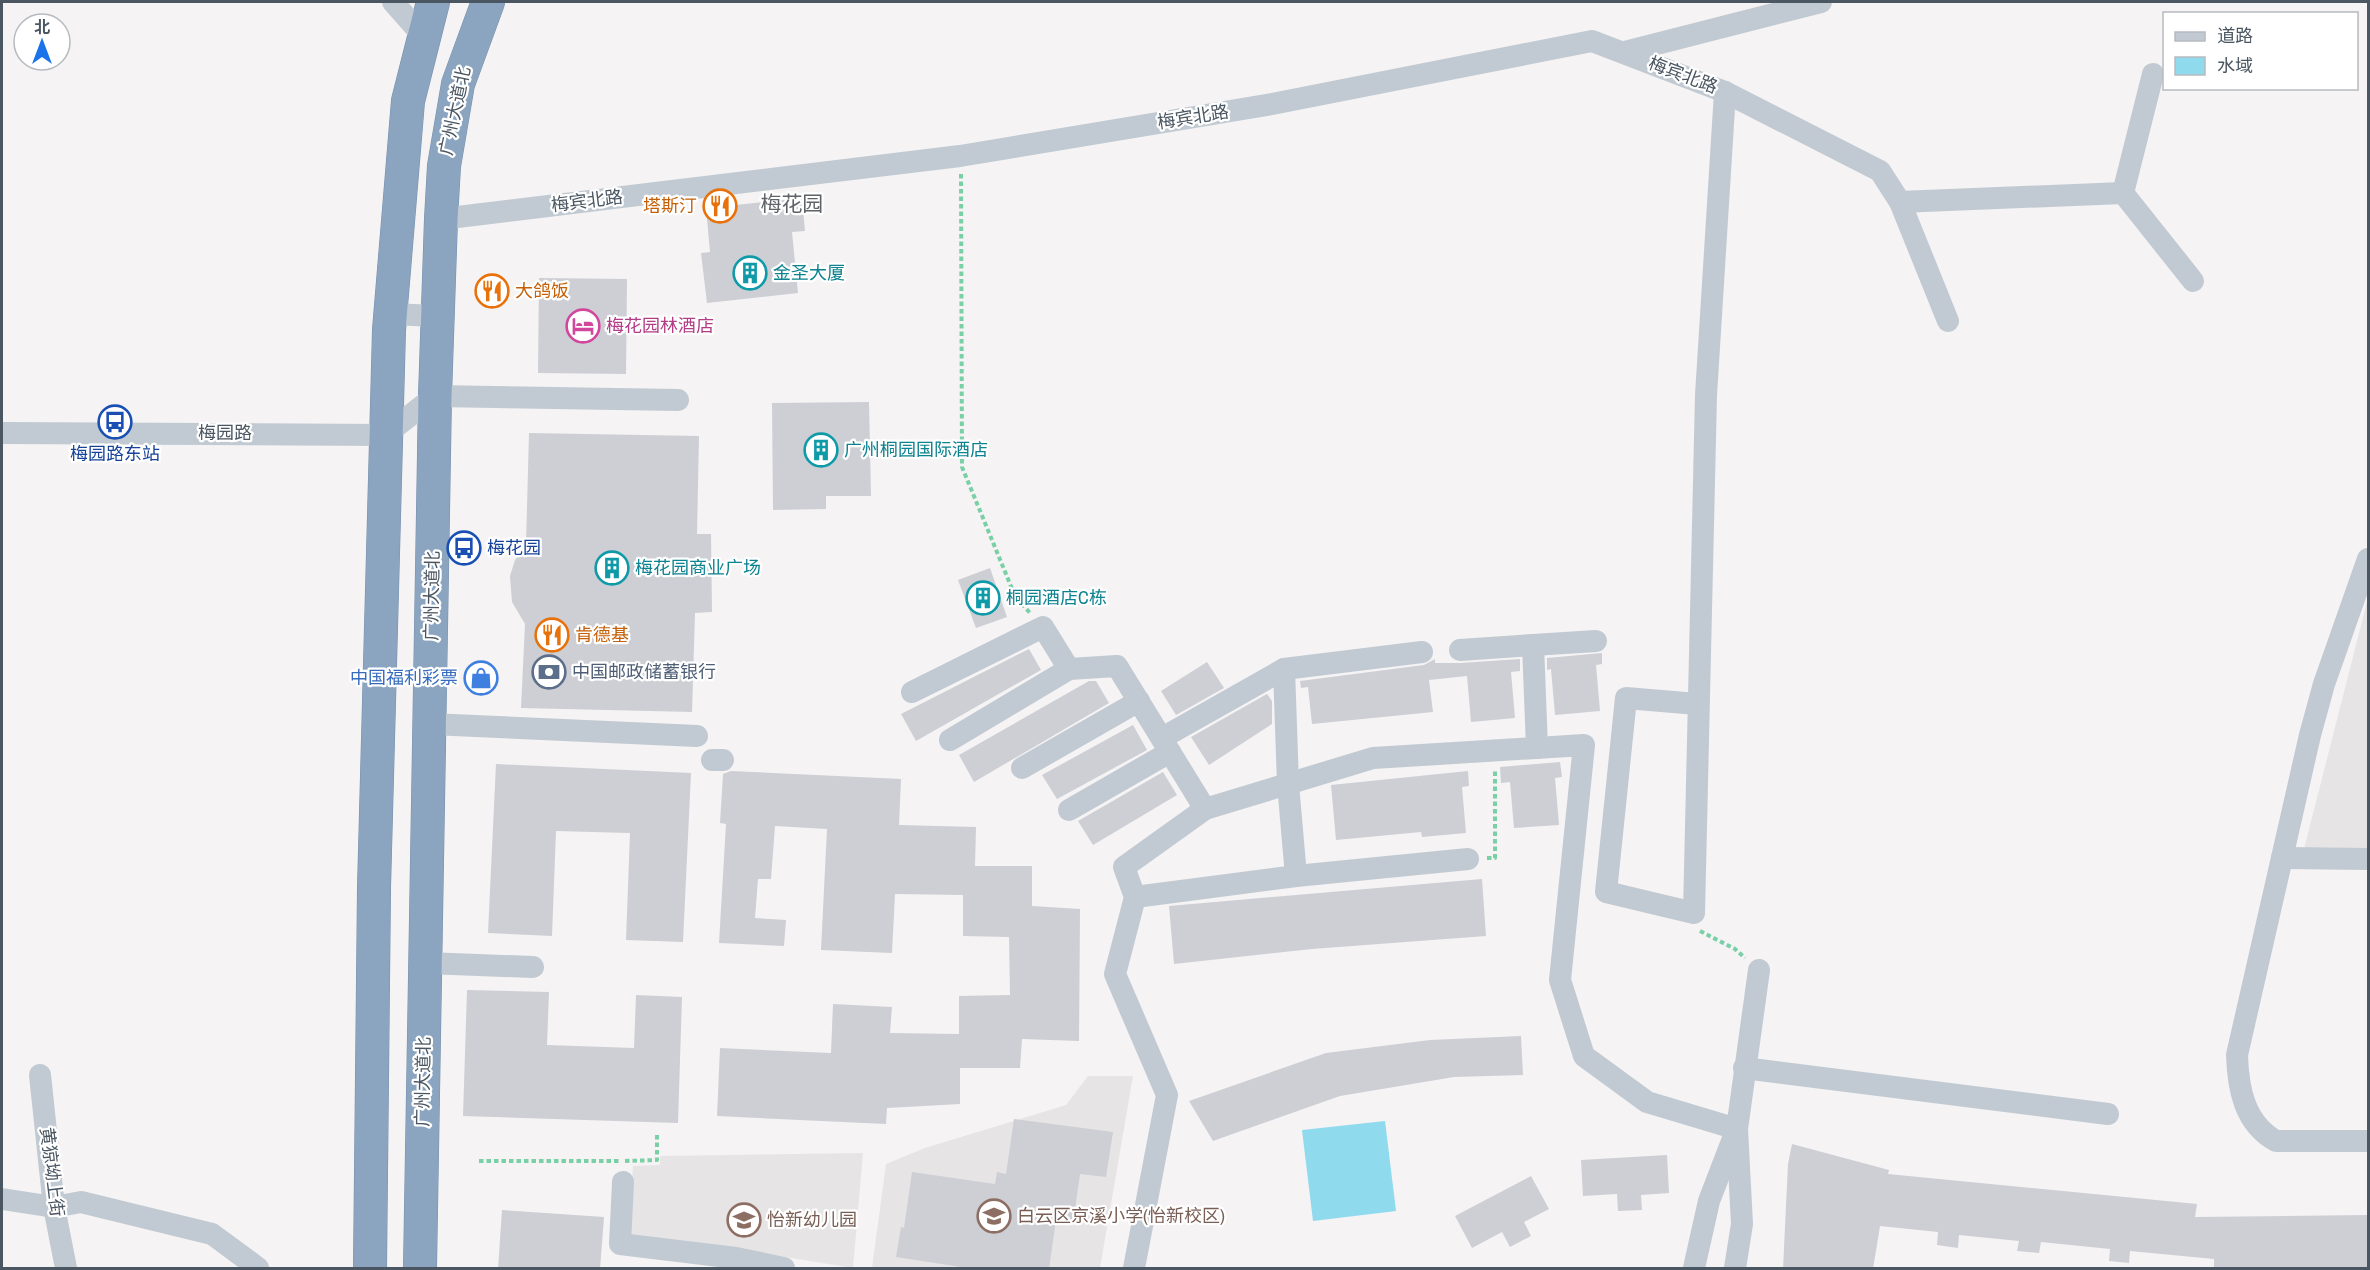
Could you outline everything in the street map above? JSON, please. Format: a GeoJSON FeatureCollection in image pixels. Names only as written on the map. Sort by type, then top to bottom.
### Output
{"type":"FeatureCollection","features":[{"type":"Feature","properties":{"kind":"highway"},"geometry":{"type":"LineString","coordinates":[[370,1269],[374,888],[390,314],[408,101],[433,2]]}},
{"type":"Feature","properties":{"kind":"highway","name":"广州大道北"},"geometry":{"type":"LineString","coordinates":[[420,1269],[435,396],[441,219],[444,166],[458,84],[488,2]]}},
{"type":"Feature","properties":{"kind":"street"},"geometry":{"type":"LineString","coordinates":[[393,2],[423,36]]}},
{"type":"Feature","properties":{"kind":"street"},"geometry":{"type":"LineString","coordinates":[[1625,52],[1821,2]]}},
{"type":"Feature","properties":{"kind":"street","name":"梅宾北路"},"geometry":{"type":"LineString","coordinates":[[441,219],[960,156],[1272,104],[1592,41],[1725,92],[1880,171],[1900,202],[1948,321]]}},
{"type":"Feature","properties":{"kind":"street"},"geometry":{"type":"LineString","coordinates":[[2123,193],[2153,74]]}},
{"type":"Feature","properties":{"kind":"street"},"geometry":{"type":"LineString","coordinates":[[1697,704],[1626,698],[1606,892],[1694,912],[1697,704],[1706,395],[1725,92]]}},
{"type":"Feature","properties":{"kind":"street"},"geometry":{"type":"LineString","coordinates":[[1900,202],[2123,193]]}},
{"type":"Feature","properties":{"kind":"street"},"geometry":{"type":"LineString","coordinates":[[2123,193],[2193,281]]}},
{"type":"Feature","properties":{"kind":"street"},"geometry":{"type":"LineString","coordinates":[[390,314],[437,316]]}},
{"type":"Feature","properties":{"kind":"street"},"geometry":{"type":"LineString","coordinates":[[385,435],[435,396],[678,400]]}},
{"type":"Feature","properties":{"kind":"street","name":"梅园路"},"geometry":{"type":"LineString","coordinates":[[2,433],[385,435]]}},
{"type":"Feature","properties":{"kind":"street"},"geometry":{"type":"LineString","coordinates":[[2368,559],[2324,684],[2237,1054],[2240,1095],[2257,1125],[2276,1141],[2368,1141]]}},
{"type":"Feature","properties":{"kind":"street"},"geometry":{"type":"LineString","coordinates":[[912,692],[1043,627],[1069,669]]}},
{"type":"Feature","properties":{"kind":"street"},"geometry":{"type":"LineString","coordinates":[[1460,650],[1596,641]]}},
{"type":"Feature","properties":{"kind":"street"},"geometry":{"type":"LineString","coordinates":[[1533,645],[1537,748]]}},
{"type":"Feature","properties":{"kind":"street"},"geometry":{"type":"LineString","coordinates":[[1069,810],[1284,669],[1422,652]]}},
{"type":"Feature","properties":{"kind":"street"},"geometry":{"type":"LineString","coordinates":[[950,740],[1069,669],[1117,666],[1205,809]]}},
{"type":"Feature","properties":{"kind":"street"},"geometry":{"type":"LineString","coordinates":[[1284,669],[1288,784],[1296,876]]}},
{"type":"Feature","properties":{"kind":"street"},"geometry":{"type":"LineString","coordinates":[[1022,768],[1139,701]]}},
{"type":"Feature","properties":{"kind":"street"},"geometry":{"type":"LineString","coordinates":[[430,724],[697,736]]}},
{"type":"Feature","properties":{"kind":"street"},"geometry":{"type":"LineString","coordinates":[[1134,1269],[1167,1095],[1115,974],[1135,897],[1124,867],[1205,809],[1373,758],[1584,745],[1560,980],[1584,1056],[1647,1102],[1737,1129]]}},
{"type":"Feature","properties":{"kind":"street"},"geometry":{"type":"LineString","coordinates":[[2282,858],[2368,859]]}},
{"type":"Feature","properties":{"kind":"street"},"geometry":{"type":"LineString","coordinates":[[1135,897],[1296,876],[1468,859]]}},
{"type":"Feature","properties":{"kind":"street"},"geometry":{"type":"LineString","coordinates":[[426,963],[533,966]]}},
{"type":"Feature","properties":{"kind":"street"},"geometry":{"type":"LineString","coordinates":[[1735,1269],[1742,1224],[1737,1129],[1759,970]]}},
{"type":"Feature","properties":{"kind":"street"},"geometry":{"type":"LineString","coordinates":[[1744,1068],[2108,1114]]}},
{"type":"Feature","properties":{"kind":"street","name":"黄猄坳上街"},"geometry":{"type":"LineString","coordinates":[[40,1075],[54,1207],[66,1269]]}},
{"type":"Feature","properties":{"kind":"street"},"geometry":{"type":"LineString","coordinates":[[1694,1269],[1709,1201],[1737,1129]]}},
{"type":"Feature","properties":{"kind":"street"},"geometry":{"type":"LineString","coordinates":[[624,1171],[620,1244],[736,1258],[784,1269]]}},
{"type":"Feature","properties":{"kind":"street"},"geometry":{"type":"LineString","coordinates":[[2,1199],[54,1207],[81,1202],[212,1234],[258,1269]]}},
{"type":"Feature","properties":{"kind":"path"},"geometry":{"type":"LineString","coordinates":[[960,156],[962,467],[1015,596]]}},
{"type":"Feature","properties":{"kind":"path"},"geometry":{"type":"LineString","coordinates":[[1495,768],[1495,858]]}},
{"type":"Feature","properties":{"kind":"path"},"geometry":{"type":"LineString","coordinates":[[1695,929],[1735,949],[1759,970]]}},
{"type":"Feature","properties":{"kind":"path"},"geometry":{"type":"LineString","coordinates":[[479,1161],[624,1171],[657,1160],[657,1132]]}},
{"type":"Feature","properties":{"kind":"shaded area"},"geometry":{"type":"Polygon","coordinates":[[[2368,598],[2368,848],[2304,849],[2368,598]]]}},
{"type":"Feature","properties":{"kind":"shaded area","name":"白云区京溪小学(怡新校区)"},"geometry":{"type":"Polygon","coordinates":[[[1088,1076],[1133,1076],[1100,1268],[872,1268],[886,1164],[925,1148],[1066,1105],[1088,1076]]]}},
{"type":"Feature","properties":{"kind":"shaded area","name":"怡新幼儿园"},"geometry":{"type":"Polygon","coordinates":[[[863,1153],[853,1268],[749,1251],[628,1237],[633,1166],[660,1165],[660,1156],[863,1153]]]}},
{"type":"Feature","properties":{"kind":"water"},"geometry":{"type":"Polygon","coordinates":[[[1385,1121],[1396,1211],[1313,1221],[1302,1130],[1385,1121]]]}},
{"type":"Feature","properties":{"kind":"building"},"geometry":{"type":"Polygon","coordinates":[[[802,198],[805,231],[792,232],[798,293],[707,303],[701,253],[710,252],[706,208],[802,198]]]}},
{"type":"Feature","properties":{"kind":"building","name":"梅花园林酒店"},"geometry":{"type":"Polygon","coordinates":[[[539,278],[627,279],[626,374],[538,373],[539,278]]]}},
{"type":"Feature","properties":{"kind":"building","name":"广州桐园国际酒店"},"geometry":{"type":"Polygon","coordinates":[[[869,402],[871,496],[826,496],[826,509],[773,510],[772,403],[869,402]]]}},
{"type":"Feature","properties":{"kind":"building","name":"梅花园商业广场"},"geometry":{"type":"Polygon","coordinates":[[[529,433],[699,436],[697,534],[711,534],[712,612],[695,613],[692,712],[521,708],[525,624],[512,602],[510,576],[515,560],[526,545],[529,433]]]}},
{"type":"Feature","properties":{"kind":"building","name":"桐园酒店C栋"},"geometry":{"type":"Polygon","coordinates":[[[990,568],[1007,617],[976,628],[958,580],[990,568]]]}},
{"type":"Feature","properties":{"kind":"building"},"geometry":{"type":"Polygon","coordinates":[[[1029,649],[1041,670],[916,741],[901,714],[1029,649]]]}},
{"type":"Feature","properties":{"kind":"building"},"geometry":{"type":"Polygon","coordinates":[[[1602,653],[1602,664],[1596,665],[1600,711],[1555,715],[1551,669],[1547,670],[1547,658],[1602,653]]]}},
{"type":"Feature","properties":{"kind":"building"},"geometry":{"type":"Polygon","coordinates":[[[1435,659],[1435,663],[1461,663],[1520,659],[1520,671],[1511,672],[1515,718],[1471,722],[1467,676],[1429,680],[1433,712],[1312,724],[1308,687],[1301,688],[1300,681],[1424,665],[1435,659]]]}},
{"type":"Feature","properties":{"kind":"building"},"geometry":{"type":"Polygon","coordinates":[[[1207,662],[1224,688],[1176,715],[1161,691],[1207,662]]]}},
{"type":"Feature","properties":{"kind":"building"},"geometry":{"type":"Polygon","coordinates":[[[1089,681],[1096,681],[1109,703],[974,782],[959,755],[1089,681]]]}},
{"type":"Feature","properties":{"kind":"building"},"geometry":{"type":"Polygon","coordinates":[[[1267,694],[1272,701],[1272,724],[1209,765],[1191,737],[1267,694]]]}},
{"type":"Feature","properties":{"kind":"building"},"geometry":{"type":"Polygon","coordinates":[[[1133,725],[1147,750],[1057,799],[1042,775],[1133,725]]]}},
{"type":"Feature","properties":{"kind":"building"},"geometry":{"type":"Polygon","coordinates":[[[1560,762],[1562,777],[1555,778],[1559,825],[1514,828],[1510,782],[1501,783],[1500,767],[1560,762]]]}},
{"type":"Feature","properties":{"kind":"building"},"geometry":{"type":"Polygon","coordinates":[[[496,764],[691,773],[683,942],[626,940],[630,833],[556,831],[552,936],[488,933],[496,764]]]}},
{"type":"Feature","properties":{"kind":"building"},"geometry":{"type":"Polygon","coordinates":[[[731,771],[901,779],[899,825],[976,827],[975,866],[1032,866],[1032,906],[1080,909],[1079,1041],[1022,1039],[1020,1068],[960,1068],[960,1104],[887,1108],[886,1124],[717,1116],[720,1048],[831,1053],[833,1004],[892,1007],[890,1033],[959,1034],[959,996],[1010,995],[1009,937],[963,936],[963,895],[895,894],[892,953],[821,950],[827,829],[775,826],[771,879],[758,879],[755,918],[786,920],[784,946],[719,943],[726,824],[720,823],[723,774],[731,771]]]}},
{"type":"Feature","properties":{"kind":"building"},"geometry":{"type":"Polygon","coordinates":[[[1468,771],[1469,786],[1462,787],[1466,833],[1422,837],[1421,832],[1336,840],[1331,785],[1468,771]]]}},
{"type":"Feature","properties":{"kind":"building"},"geometry":{"type":"Polygon","coordinates":[[[1163,772],[1177,795],[1093,845],[1078,821],[1163,772]]]}},
{"type":"Feature","properties":{"kind":"building"},"geometry":{"type":"Polygon","coordinates":[[[1482,879],[1486,936],[1312,949],[1174,964],[1169,906],[1482,879]]]}},
{"type":"Feature","properties":{"kind":"building"},"geometry":{"type":"Polygon","coordinates":[[[467,990],[549,992],[547,1045],[634,1048],[636,995],[682,997],[678,1123],[463,1116],[467,990]]]}},
{"type":"Feature","properties":{"kind":"building"},"geometry":{"type":"Polygon","coordinates":[[[1521,1036],[1523,1075],[1454,1077],[1340,1096],[1213,1141],[1189,1101],[1326,1053],[1430,1040],[1521,1036]]]}},
{"type":"Feature","properties":{"kind":"building"},"geometry":{"type":"Polygon","coordinates":[[[1014,1119],[1113,1132],[1106,1177],[1080,1174],[1073,1223],[1056,1220],[1049,1269],[974,1269],[896,1257],[901,1227],[904,1228],[912,1172],[995,1184],[997,1172],[1006,1174],[1014,1119]]]}},
{"type":"Feature","properties":{"kind":"building"},"geometry":{"type":"Polygon","coordinates":[[[1792,1144],[1889,1170],[1888,1174],[2197,1204],[2195,1217],[2368,1215],[2368,1269],[2214,1269],[2214,1259],[2130,1251],[2129,1263],[2109,1261],[2110,1249],[2041,1242],[2039,1253],[2017,1251],[2019,1241],[1959,1235],[1958,1248],[1937,1245],[1938,1232],[1880,1226],[1873,1269],[1783,1269],[1788,1164],[1792,1144]]]}},
{"type":"Feature","properties":{"kind":"building"},"geometry":{"type":"Polygon","coordinates":[[[1667,1155],[1669,1193],[1641,1195],[1642,1210],[1618,1211],[1617,1194],[1583,1196],[1581,1160],[1667,1155]]]}},
{"type":"Feature","properties":{"kind":"building"},"geometry":{"type":"Polygon","coordinates":[[[1531,1176],[1549,1209],[1524,1222],[1531,1236],[1510,1247],[1502,1232],[1472,1248],[1455,1216],[1531,1176]]]}},
{"type":"Feature","properties":{"kind":"building"},"geometry":{"type":"Polygon","coordinates":[[[502,1210],[604,1217],[600,1269],[498,1269],[502,1210]]]}},
{"type":"Feature","properties":{"kind":"place","name":"塔斯汀"},"geometry":{"type":"Point","coordinates":[720,206]}},
{"type":"Feature","properties":{"kind":"place","name":"金圣大厦"},"geometry":{"type":"Point","coordinates":[750,273]}},
{"type":"Feature","properties":{"kind":"place","name":"大鸽饭"},"geometry":{"type":"Point","coordinates":[492,291]}},
{"type":"Feature","properties":{"kind":"place","name":"梅花园林酒店"},"geometry":{"type":"Point","coordinates":[583,326]}},
{"type":"Feature","properties":{"kind":"place","name":"梅园路东站"},"geometry":{"type":"Point","coordinates":[115,422]}},
{"type":"Feature","properties":{"kind":"place","name":"广州桐园国际酒店"},"geometry":{"type":"Point","coordinates":[821,450]}},
{"type":"Feature","properties":{"kind":"place","name":"梅花园"},"geometry":{"type":"Point","coordinates":[464,548]}},
{"type":"Feature","properties":{"kind":"place","name":"梅花园商业广场"},"geometry":{"type":"Point","coordinates":[612,568]}},
{"type":"Feature","properties":{"kind":"place","name":"桐园酒店C栋"},"geometry":{"type":"Point","coordinates":[983,598]}},
{"type":"Feature","properties":{"kind":"place","name":"肯德基"},"geometry":{"type":"Point","coordinates":[552,635]}},
{"type":"Feature","properties":{"kind":"place","name":"中国邮政储蓄银行"},"geometry":{"type":"Point","coordinates":[549,672]}},
{"type":"Feature","properties":{"kind":"place","name":"中国福利彩票"},"geometry":{"type":"Point","coordinates":[481,678]}},
{"type":"Feature","properties":{"kind":"place","name":"白云区京溪小学(怡新校区)"},"geometry":{"type":"Point","coordinates":[994,1216]}},
{"type":"Feature","properties":{"kind":"place","name":"怡新幼儿园"},"geometry":{"type":"Point","coordinates":[744,1220]}},
{"type":"Feature","properties":{"kind":"district","name":"梅花园"},"geometry":{"type":"Point","coordinates":[792,204]}}]}
